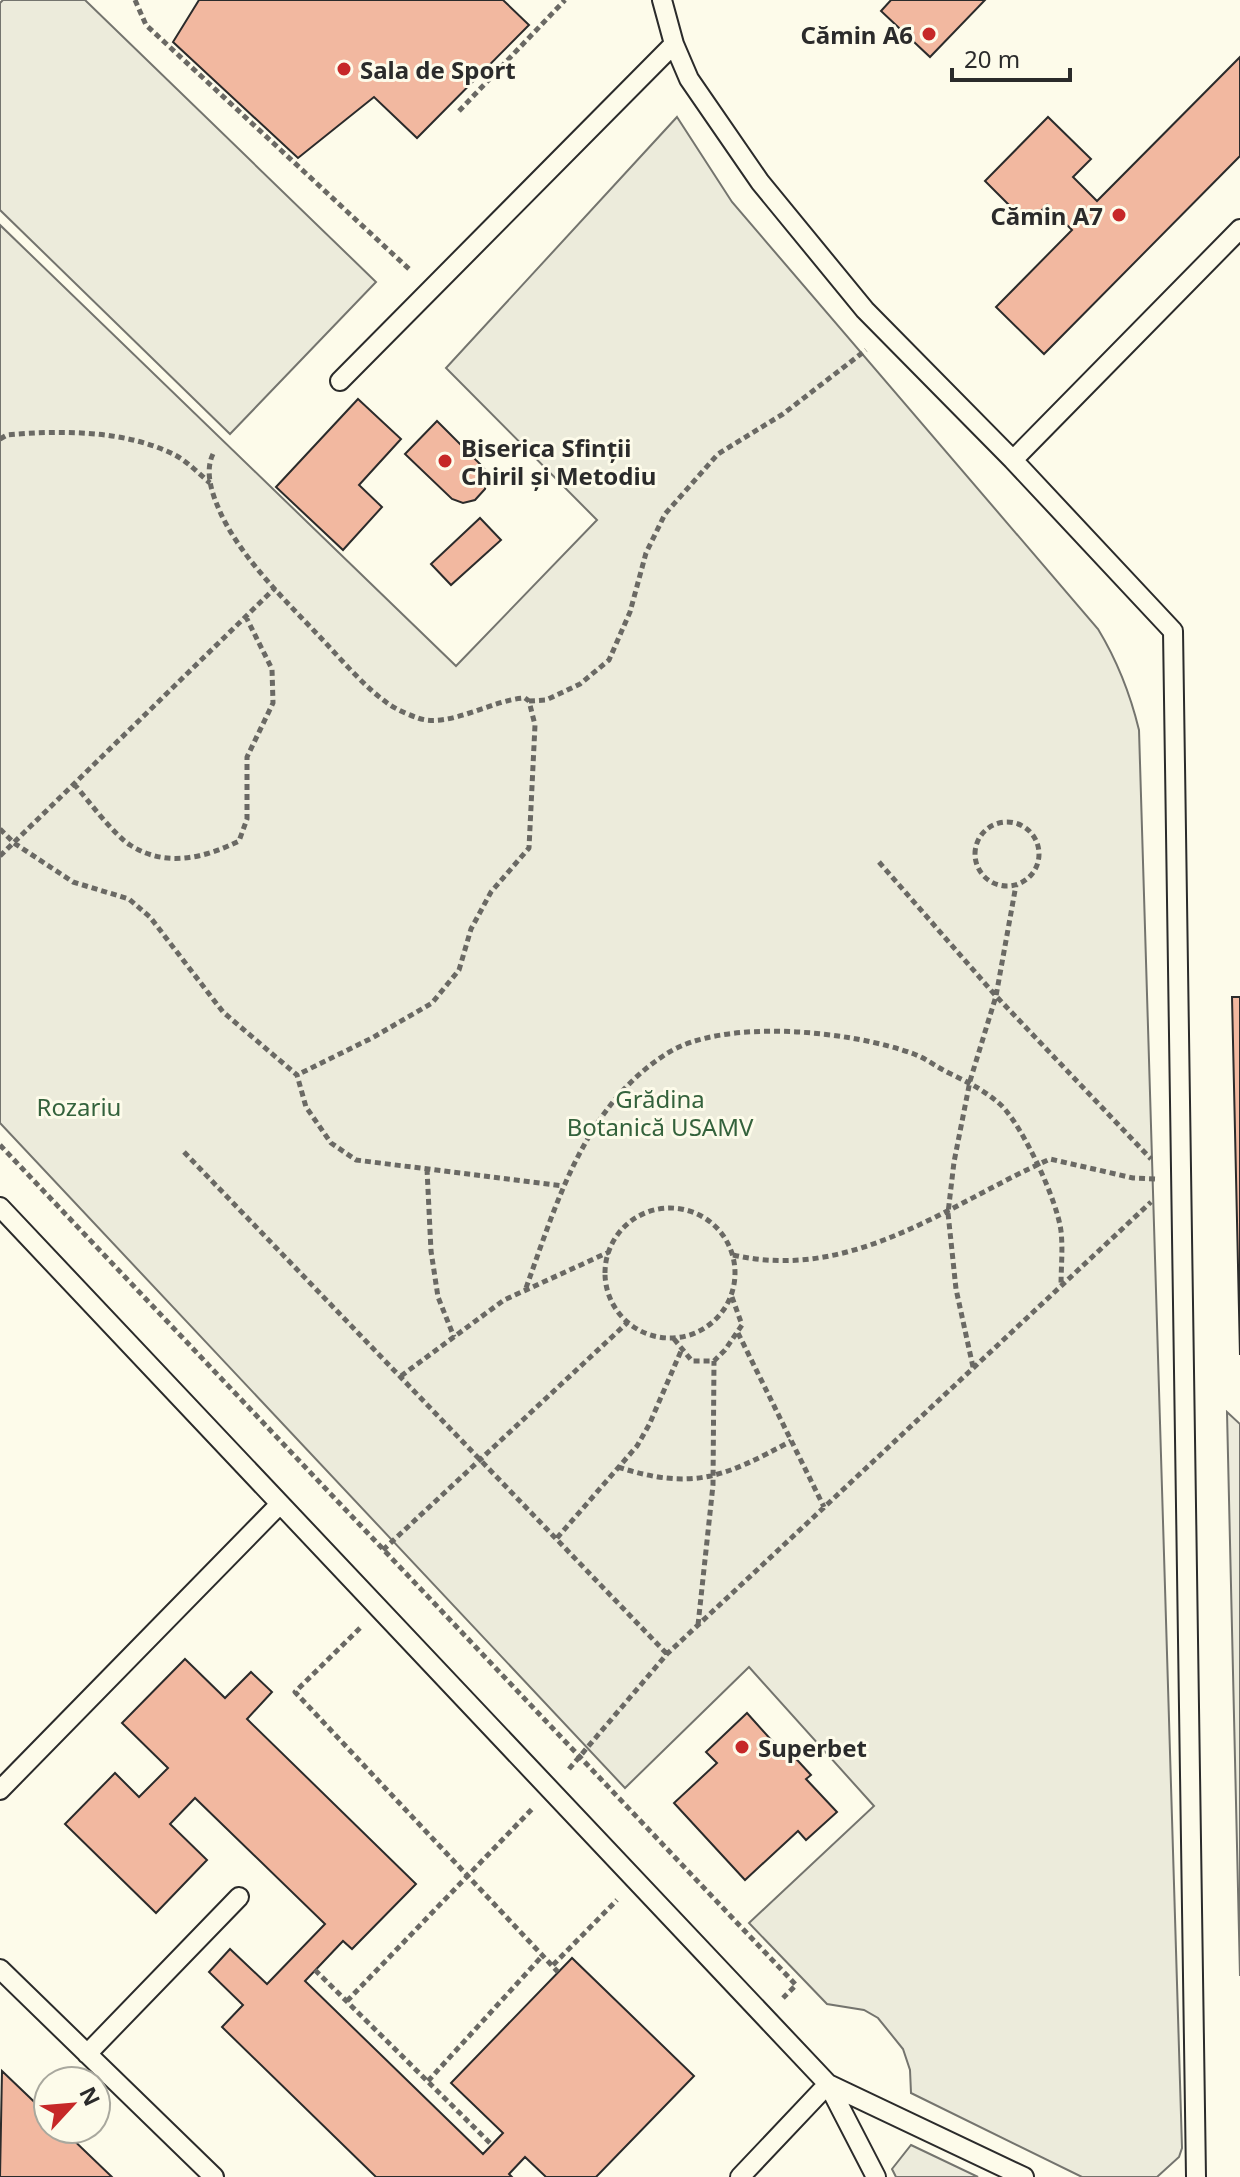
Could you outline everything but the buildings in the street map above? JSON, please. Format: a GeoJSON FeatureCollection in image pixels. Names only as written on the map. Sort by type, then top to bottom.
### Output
{"type":"FeatureCollection","features":[{"type":"Feature","properties":{"kind":"lane"},"geometry":{"type":"LineString","coordinates":[[662,0],[674,44],[689,79],[760,182],[865,310],[1013,460],[1173,631],[1196,2177]]}},
{"type":"Feature","properties":{"kind":"lane"},"geometry":{"type":"LineString","coordinates":[[340,381],[674,44]]}},
{"type":"Feature","properties":{"kind":"lane"},"geometry":{"type":"LineString","coordinates":[[1013,460],[1240,229]]}},
{"type":"Feature","properties":{"kind":"lane"},"geometry":{"type":"LineString","coordinates":[[0,1207],[828,2084],[876,2177]]}},
{"type":"Feature","properties":{"kind":"lane"},"geometry":{"type":"LineString","coordinates":[[0,1790],[280,1504]]}},
{"type":"Feature","properties":{"kind":"lane"},"geometry":{"type":"LineString","coordinates":[[87,2054],[239,1897]]}},
{"type":"Feature","properties":{"kind":"lane"},"geometry":{"type":"LineString","coordinates":[[0,1969],[214,2177]]}},
{"type":"Feature","properties":{"kind":"lane"},"geometry":{"type":"LineString","coordinates":[[740,2177],[828,2084]]}},
{"type":"Feature","properties":{"kind":"lane"},"geometry":{"type":"LineString","coordinates":[[828,2084],[1024,2177]]}},
{"type":"Feature","properties":{"kind":"path"},"geometry":{"type":"LineString","coordinates":[[135,0],[146,25],[431,289]]}},
{"type":"Feature","properties":{"kind":"path"},"geometry":{"type":"LineString","coordinates":[[459,111],[565,0]]}},
{"type":"Feature","properties":{"kind":"path"},"geometry":{"type":"LineString","coordinates":[[213,454],[209,463],[218,508],[234,536],[275,588],[352,671],[391,706],[422,720],[449,718],[520,698],[546,700],[580,684],[609,660],[630,612],[646,553],[665,514],[718,454],[783,414],[843,370],[887,332]]}},
{"type":"Feature","properties":{"kind":"path"},"geometry":{"type":"LineString","coordinates":[[0,439],[7,435],[61,433],[143,442],[177,456],[211,484]]}},
{"type":"Feature","properties":{"kind":"path"},"geometry":{"type":"LineString","coordinates":[[0,856],[275,588]]}},
{"type":"Feature","properties":{"kind":"path"},"geometry":{"type":"LineString","coordinates":[[74,784],[129,844],[156,856],[190,859],[239,841],[247,819],[247,757],[273,703],[272,669],[246,617]]}},
{"type":"Feature","properties":{"kind":"path"},"geometry":{"type":"LineString","coordinates":[[297,1075],[372,1038],[432,1003],[459,970],[471,929],[491,892],[529,848],[535,725],[529,701]]}},
{"type":"Feature","properties":{"kind":"path"},"geometry":{"type":"LineString","coordinates":[[973,1368],[956,1289],[948,1213],[954,1162],[970,1081],[996,996],[1016,885],[1031,875],[1039,852],[1036,840],[1028,830],[1016,823],[1003,822],[990,827],[980,836],[975,859],[987,879],[997,885],[1016,885]]}},
{"type":"Feature","properties":{"kind":"path"},"geometry":{"type":"LineString","coordinates":[[0,829],[14,843],[73,882],[129,899],[150,917],[223,1012],[297,1075],[306,1107],[331,1143],[356,1160],[563,1186]]}},
{"type":"Feature","properties":{"kind":"path"},"geometry":{"type":"LineString","coordinates":[[879,862],[996,996],[1155,1163]]}},
{"type":"Feature","properties":{"kind":"path"},"geometry":{"type":"LineString","coordinates":[[526,1288],[563,1186],[602,1116],[624,1088],[668,1053],[699,1039],[769,1030],[846,1039],[915,1054],[970,1081],[1003,1108],[1046,1183],[1061,1229],[1061,1286]]}},
{"type":"Feature","properties":{"kind":"path"},"geometry":{"type":"LineString","coordinates":[[0,1145],[796,1985],[764,2016]]}},
{"type":"Feature","properties":{"kind":"path"},"geometry":{"type":"LineString","coordinates":[[184,1152],[667,1654]]}},
{"type":"Feature","properties":{"kind":"path"},"geometry":{"type":"LineString","coordinates":[[733,1255],[762,1262],[803,1261],[855,1249],[914,1229],[1050,1159],[1133,1178],[1166,1180]]}},
{"type":"Feature","properties":{"kind":"path"},"geometry":{"type":"LineString","coordinates":[[427,1169],[431,1251],[438,1297],[454,1337]]}},
{"type":"Feature","properties":{"kind":"path"},"geometry":{"type":"LineString","coordinates":[[347,2001],[551,1790],[667,1654],[1160,1194]]}},
{"type":"Feature","properties":{"kind":"path"},"geometry":{"type":"LineString","coordinates":[[676,1208],[695,1212],[712,1222],[725,1237],[733,1255],[736,1276],[732,1296],[721,1314],[706,1328],[674,1339],[646,1334],[628,1322],[613,1305],[606,1285],[609,1252],[624,1227],[639,1215],[658,1209],[676,1208]]}},
{"type":"Feature","properties":{"kind":"path"},"geometry":{"type":"LineString","coordinates":[[401,1376],[504,1300],[609,1252]]}},
{"type":"Feature","properties":{"kind":"path"},"geometry":{"type":"LineString","coordinates":[[698,1626],[714,1477],[714,1361],[742,1325],[732,1296]]}},
{"type":"Feature","properties":{"kind":"path"},"geometry":{"type":"LineString","coordinates":[[383,1550],[628,1322]]}},
{"type":"Feature","properties":{"kind":"path"},"geometry":{"type":"LineString","coordinates":[[738,1333],[824,1507]]}},
{"type":"Feature","properties":{"kind":"path"},"geometry":{"type":"LineString","coordinates":[[674,1339],[692,1361],[714,1361]]}},
{"type":"Feature","properties":{"kind":"path"},"geometry":{"type":"LineString","coordinates":[[557,1538],[637,1446],[681,1351]]}},
{"type":"Feature","properties":{"kind":"path"},"geometry":{"type":"LineString","coordinates":[[618,1467],[666,1480],[714,1477],[791,1441]]}},
{"type":"Feature","properties":{"kind":"path"},"geometry":{"type":"LineString","coordinates":[[379,1609],[295,1692],[558,1972]]}},
{"type":"Feature","properties":{"kind":"path"},"geometry":{"type":"LineString","coordinates":[[553,1965],[636,1880]]}},
{"type":"Feature","properties":{"kind":"path"},"geometry":{"type":"LineString","coordinates":[[428,2081],[544,1954]]}},
{"type":"Feature","properties":{"kind":"path"},"geometry":{"type":"LineString","coordinates":[[315,1970],[492,2145]]}},
{"type":"Feature","properties":{"kind":"green space"},"geometry":{"type":"Polygon","coordinates":[[[3,0],[85,0],[376,282],[230,434],[0,210],[0,3],[3,0]]]}},
{"type":"Feature","properties":{"kind":"green space","name":"Grădina Botanică USAMV"},"geometry":{"type":"Polygon","coordinates":[[[677,117],[732,202],[1098,629],[1123,678],[1139,730],[1182,2148],[1179,2157],[1157,2177],[1082,2177],[911,2093],[910,2070],[903,2049],[878,2018],[864,2010],[827,2004],[749,1923],[874,1806],[749,1667],[625,1788],[0,1123],[0,225],[456,666],[597,520],[446,368],[677,117]]]}},
{"type":"Feature","properties":{"kind":"green space"},"geometry":{"type":"Polygon","coordinates":[[[1227,1412],[1240,1424],[1240,1976],[1227,1412]]]}},
{"type":"Feature","properties":{"kind":"green space"},"geometry":{"type":"Polygon","coordinates":[[[911,2145],[978,2177],[896,2177],[892,2169],[911,2145]]]}},
{"type":"Feature","properties":{"kind":"place","name":"Cămin A6"},"geometry":{"type":"Point","coordinates":[929,34]}},
{"type":"Feature","properties":{"kind":"place","name":"Sala de Sport"},"geometry":{"type":"Point","coordinates":[344,69]}},
{"type":"Feature","properties":{"kind":"place","name":"Cămin A7"},"geometry":{"type":"Point","coordinates":[1119,215]}},
{"type":"Feature","properties":{"kind":"place","name":"Biserica Sfinții Chiril și Metodiu"},"geometry":{"type":"Point","coordinates":[445,461]}},
{"type":"Feature","properties":{"kind":"place","name":"Superbet"},"geometry":{"type":"Point","coordinates":[742,1747]}},
{"type":"Feature","properties":{"kind":"park label","name":"Rozariu"},"geometry":{"type":"Point","coordinates":[79,1106]}}]}
